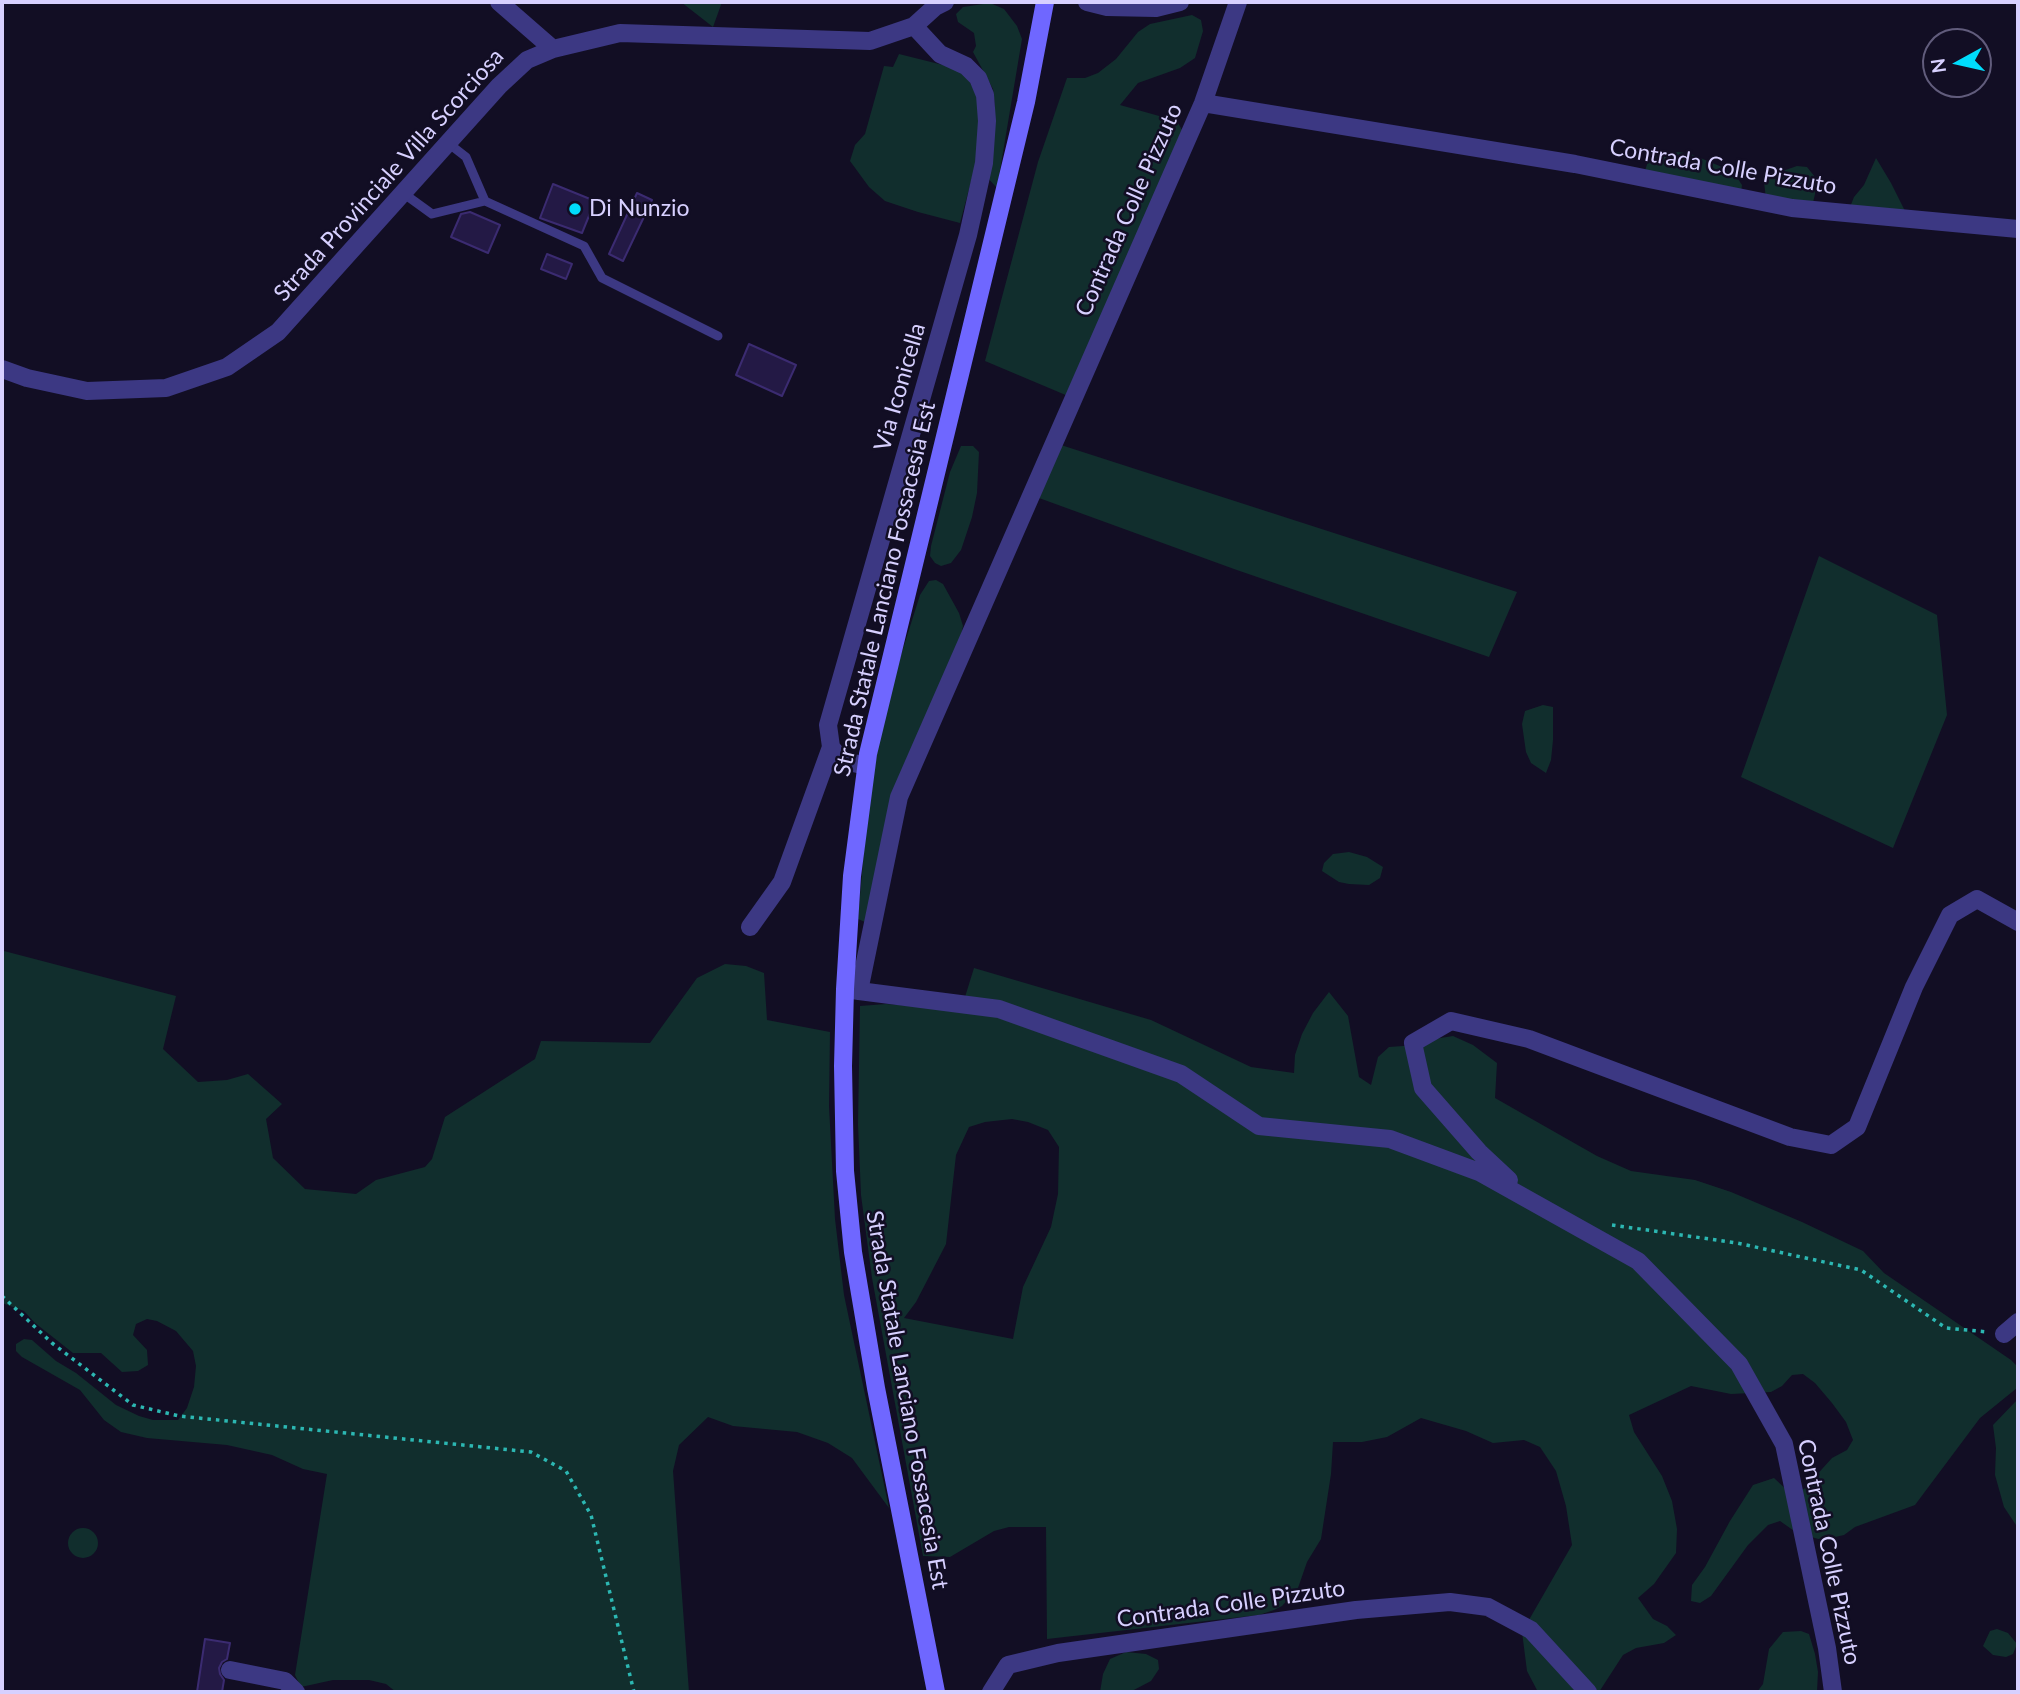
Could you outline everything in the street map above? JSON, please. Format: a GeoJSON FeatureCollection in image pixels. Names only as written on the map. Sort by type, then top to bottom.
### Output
{"type":"FeatureCollection","features":[{"type":"Feature","properties":{"kind":"main road","name":"Strada Statale Lanciano Fossacesia Est"},"geometry":{"type":"LineString","coordinates":[[936,1692],[860,1297],[845,1171],[843,1083],[852,990],[852,876],[866,766],[1026,102],[1045,2]]}},
{"type":"Feature","properties":{"kind":"street"},"geometry":{"type":"LineString","coordinates":[[499,2],[552,49]]}},
{"type":"Feature","properties":{"kind":"street","name":"Strada Provinciale Villa Scorciosa"},"geometry":{"type":"LineString","coordinates":[[2,369],[27,378],[87,391],[166,388],[228,367],[278,332],[499,86],[527,60],[552,49],[620,33],[870,41],[914,26],[935,7],[945,2]]}},
{"type":"Feature","properties":{"kind":"street"},"geometry":{"type":"LineString","coordinates":[[1087,2],[1107,6],[1156,8],[1180,2]]}},
{"type":"Feature","properties":{"kind":"street"},"geometry":{"type":"LineString","coordinates":[[1203,103],[1238,2]]}},
{"type":"Feature","properties":{"kind":"street","name":"Via Iconicella"},"geometry":{"type":"LineString","coordinates":[[750,928],[782,882],[831,747],[828,725],[968,236],[984,163],[986,108],[985,95],[978,78],[966,66],[940,54],[914,26]]}},
{"type":"Feature","properties":{"kind":"street","name":"Contrada Colle Pizzuto"},"geometry":{"type":"LineString","coordinates":[[1833,1692],[1827,1648],[1784,1444],[1739,1364],[1638,1261],[1479,1172],[1390,1139],[1259,1126],[1181,1074],[999,1009],[852,990],[899,796],[1203,103],[1576,164],[1792,208],[2018,229]]}},
{"type":"Feature","properties":{"kind":"street"},"geometry":{"type":"LineString","coordinates":[[831,747],[841,760],[866,766]]}},
{"type":"Feature","properties":{"kind":"street"},"geometry":{"type":"LineString","coordinates":[[1531,1201],[1479,1152],[1423,1088],[1413,1043],[1451,1021],[1503,1033],[1529,1040],[1790,1137],[1831,1145],[1857,1127],[1914,987],[1950,915],[1977,899],[2018,922]]}},
{"type":"Feature","properties":{"kind":"street"},"geometry":{"type":"LineString","coordinates":[[2004,1334],[2018,1322]]}},
{"type":"Feature","properties":{"kind":"street","name":"Contrada Colle Pizzuto"},"geometry":{"type":"LineString","coordinates":[[990,1692],[1008,1665],[1058,1653],[1356,1610],[1450,1602],[1488,1607],[1531,1630],[1588,1692]]}},
{"type":"Feature","properties":{"kind":"street"},"geometry":{"type":"LineString","coordinates":[[230,1670],[285,1681],[296,1692]]}},
{"type":"Feature","properties":{"kind":"lane"},"geometry":{"type":"LineString","coordinates":[[448,143],[466,157],[485,201]]}},
{"type":"Feature","properties":{"kind":"lane"},"geometry":{"type":"LineString","coordinates":[[404,193],[432,214],[485,201],[584,246],[602,278],[719,336]]}},
{"type":"Feature","properties":{"kind":"path"},"geometry":{"type":"LineString","coordinates":[[1602,1224],[1737,1243],[1861,1270],[1946,1328],[2004,1334]]}},
{"type":"Feature","properties":{"kind":"path"},"geometry":{"type":"LineString","coordinates":[[2,1296],[52,1343],[133,1405],[192,1417],[531,1452],[566,1471],[590,1515],[635,1692]]}},
{"type":"Feature","properties":{"kind":"green space"},"geometry":{"type":"Polygon","coordinates":[[[681,2],[722,2],[713,27],[681,2]]]}},
{"type":"Feature","properties":{"kind":"green space"},"geometry":{"type":"Polygon","coordinates":[[[990,3],[1004,9],[1017,26],[1022,39],[997,188],[985,175],[995,108],[993,89],[973,52],[976,46],[974,33],[958,22],[956,14],[963,7],[990,3]]]}},
{"type":"Feature","properties":{"kind":"green space"},"geometry":{"type":"Polygon","coordinates":[[[1192,15],[1201,20],[1203,31],[1195,58],[1180,68],[1138,83],[1120,105],[1177,121],[1182,130],[1068,396],[985,361],[1038,162],[1067,78],[1085,78],[1098,73],[1116,59],[1138,32],[1150,24],[1192,15]]]}},
{"type":"Feature","properties":{"kind":"green space"},"geometry":{"type":"Polygon","coordinates":[[[899,54],[963,70],[977,95],[977,159],[960,223],[885,201],[869,187],[850,161],[855,145],[865,134],[884,66],[893,67],[899,54]]]}},
{"type":"Feature","properties":{"kind":"green space"},"geometry":{"type":"Polygon","coordinates":[[[1657,154],[1691,154],[1736,176],[1742,185],[1741,193],[1644,174],[1649,158],[1657,154]]]}},
{"type":"Feature","properties":{"kind":"green space"},"geometry":{"type":"Polygon","coordinates":[[[1876,158],[1891,183],[1907,215],[1848,212],[1876,158]]]}},
{"type":"Feature","properties":{"kind":"green space"},"geometry":{"type":"Polygon","coordinates":[[[1797,166],[1807,167],[1815,177],[1812,207],[1766,199],[1764,182],[1768,176],[1797,166]]]}},
{"type":"Feature","properties":{"kind":"green space"},"geometry":{"type":"Polygon","coordinates":[[[1061,445],[1517,592],[1489,657],[1039,498],[1061,445]]]}},
{"type":"Feature","properties":{"kind":"green space"},"geometry":{"type":"Polygon","coordinates":[[[961,446],[973,446],[979,452],[977,493],[961,550],[951,563],[941,566],[930,556],[931,546],[950,472],[961,446]]]}},
{"type":"Feature","properties":{"kind":"green space"},"geometry":{"type":"Polygon","coordinates":[[[1819,556],[1937,615],[1947,715],[1893,848],[1741,777],[1819,556]]]}},
{"type":"Feature","properties":{"kind":"green space"},"geometry":{"type":"Polygon","coordinates":[[[936,580],[943,584],[959,613],[963,626],[960,641],[865,922],[858,919],[867,816],[878,747],[895,674],[920,595],[929,581],[936,580]]]}},
{"type":"Feature","properties":{"kind":"green space"},"geometry":{"type":"Polygon","coordinates":[[[1543,705],[1553,707],[1551,760],[1546,773],[1531,763],[1526,752],[1522,724],[1525,711],[1543,705]]]}},
{"type":"Feature","properties":{"kind":"green space"},"geometry":{"type":"Polygon","coordinates":[[[1349,852],[1367,857],[1383,867],[1380,878],[1369,885],[1349,884],[1339,882],[1322,871],[1324,863],[1333,854],[1349,852]]]}},
{"type":"Feature","properties":{"kind":"green space"},"geometry":{"type":"Polygon","coordinates":[[[4,951],[176,996],[163,1049],[198,1082],[227,1080],[248,1074],[282,1104],[266,1119],[273,1158],[305,1189],[356,1194],[376,1180],[425,1167],[432,1159],[445,1117],[535,1059],[541,1041],[650,1043],[697,978],[725,964],[746,966],[764,973],[767,1020],[830,1032],[829,1106],[835,1219],[844,1295],[889,1508],[852,1458],[828,1443],[797,1432],[733,1426],[708,1417],[679,1445],[673,1471],[689,1692],[396,1692],[386,1684],[369,1680],[333,1680],[301,1687],[295,1675],[327,1474],[303,1469],[272,1455],[227,1445],[147,1438],[121,1432],[104,1420],[80,1390],[16,1351],[16,1344],[24,1339],[32,1340],[116,1405],[153,1420],[178,1420],[187,1408],[194,1387],[196,1366],[193,1351],[176,1331],[157,1321],[147,1319],[136,1324],[133,1335],[147,1350],[148,1365],[138,1371],[122,1372],[101,1353],[73,1353],[24,1311],[2,1303],[4,951]]]}},
{"type":"Feature","properties":{"kind":"green space"},"geometry":{"type":"Polygon","coordinates":[[[974,968],[1151,1020],[1251,1067],[1294,1073],[1295,1055],[1302,1034],[1313,1013],[1329,992],[1348,1016],[1359,1077],[1371,1085],[1378,1057],[1389,1047],[1417,1045],[1453,1036],[1473,1045],[1497,1063],[1495,1098],[1597,1156],[1631,1171],[1695,1180],[1731,1192],[1863,1251],[1884,1273],[2011,1360],[2018,1367],[2017,1388],[1980,1418],[1915,1505],[1855,1527],[1844,1535],[1822,1540],[1797,1533],[1780,1521],[1768,1525],[1748,1545],[1711,1596],[1700,1603],[1691,1601],[1692,1585],[1753,1485],[1774,1478],[1790,1493],[1804,1489],[1832,1458],[1847,1450],[1853,1440],[1846,1422],[1832,1403],[1815,1383],[1803,1374],[1792,1375],[1782,1386],[1771,1392],[1731,1394],[1691,1386],[1629,1415],[1634,1432],[1662,1476],[1672,1501],[1677,1529],[1676,1553],[1654,1584],[1638,1598],[1653,1619],[1667,1626],[1676,1635],[1664,1643],[1636,1648],[1623,1655],[1599,1692],[1538,1692],[1527,1671],[1522,1632],[1572,1545],[1566,1506],[1556,1471],[1540,1447],[1524,1440],[1493,1443],[1466,1431],[1421,1418],[1387,1437],[1362,1442],[1333,1442],[1321,1539],[1307,1562],[1298,1588],[1282,1606],[1259,1615],[1047,1639],[1046,1527],[1009,1527],[994,1531],[950,1557],[923,1556],[872,1278],[861,1195],[858,1124],[860,1006],[886,1004],[953,1009],[965,997],[974,968]],[[1012,1119],[969,1127],[956,1155],[946,1244],[916,1302],[904,1318],[1013,1339],[1023,1287],[1051,1227],[1058,1194],[1059,1147],[1048,1130],[1012,1119]]]}},
{"type":"Feature","properties":{"kind":"green space"},"geometry":{"type":"Polygon","coordinates":[[[2018,1399],[2018,1528],[2004,1507],[1995,1475],[1993,1425],[2018,1399]]]}},
{"type":"Feature","properties":{"kind":"green space"},"geometry":{"type":"Polygon","coordinates":[[[83,1528],[94,1532],[98,1543],[94,1554],[83,1558],[72,1554],[68,1543],[72,1532],[83,1528]]]}},
{"type":"Feature","properties":{"kind":"green space"},"geometry":{"type":"Polygon","coordinates":[[[1997,1629],[2008,1633],[2017,1644],[2013,1654],[2006,1657],[1993,1655],[1983,1646],[1990,1631],[1997,1629]]]}},
{"type":"Feature","properties":{"kind":"green space"},"geometry":{"type":"Polygon","coordinates":[[[1801,1631],[1809,1634],[1815,1654],[1817,1692],[1757,1692],[1763,1684],[1769,1649],[1783,1632],[1801,1631]]]}},
{"type":"Feature","properties":{"kind":"green space"},"geometry":{"type":"Polygon","coordinates":[[[1126,1652],[1146,1654],[1158,1660],[1159,1669],[1151,1681],[1130,1692],[1100,1692],[1103,1674],[1110,1659],[1126,1652]]]}},
{"type":"Feature","properties":{"kind":"building"},"geometry":{"type":"Polygon","coordinates":[[[553,184],[595,201],[582,233],[540,218],[553,184]]]}},
{"type":"Feature","properties":{"kind":"building"},"geometry":{"type":"Polygon","coordinates":[[[637,193],[652,200],[623,261],[609,254],[637,193]]]}},
{"type":"Feature","properties":{"kind":"building"},"geometry":{"type":"Polygon","coordinates":[[[470,212],[500,225],[488,253],[451,237],[461,214],[470,212]]]}},
{"type":"Feature","properties":{"kind":"building"},"geometry":{"type":"Polygon","coordinates":[[[547,254],[572,264],[566,279],[541,269],[547,254]]]}},
{"type":"Feature","properties":{"kind":"building"},"geometry":{"type":"Polygon","coordinates":[[[749,344],[796,365],[782,396],[736,375],[749,344]]]}},
{"type":"Feature","properties":{"kind":"building"},"geometry":{"type":"Polygon","coordinates":[[[205,1639],[230,1643],[227,1659],[219,1668],[224,1680],[222,1692],[197,1692],[205,1639]]]}},
{"type":"Feature","properties":{"kind":"place","name":"Di Nunzio"},"geometry":{"type":"Point","coordinates":[575,209]}}]}
